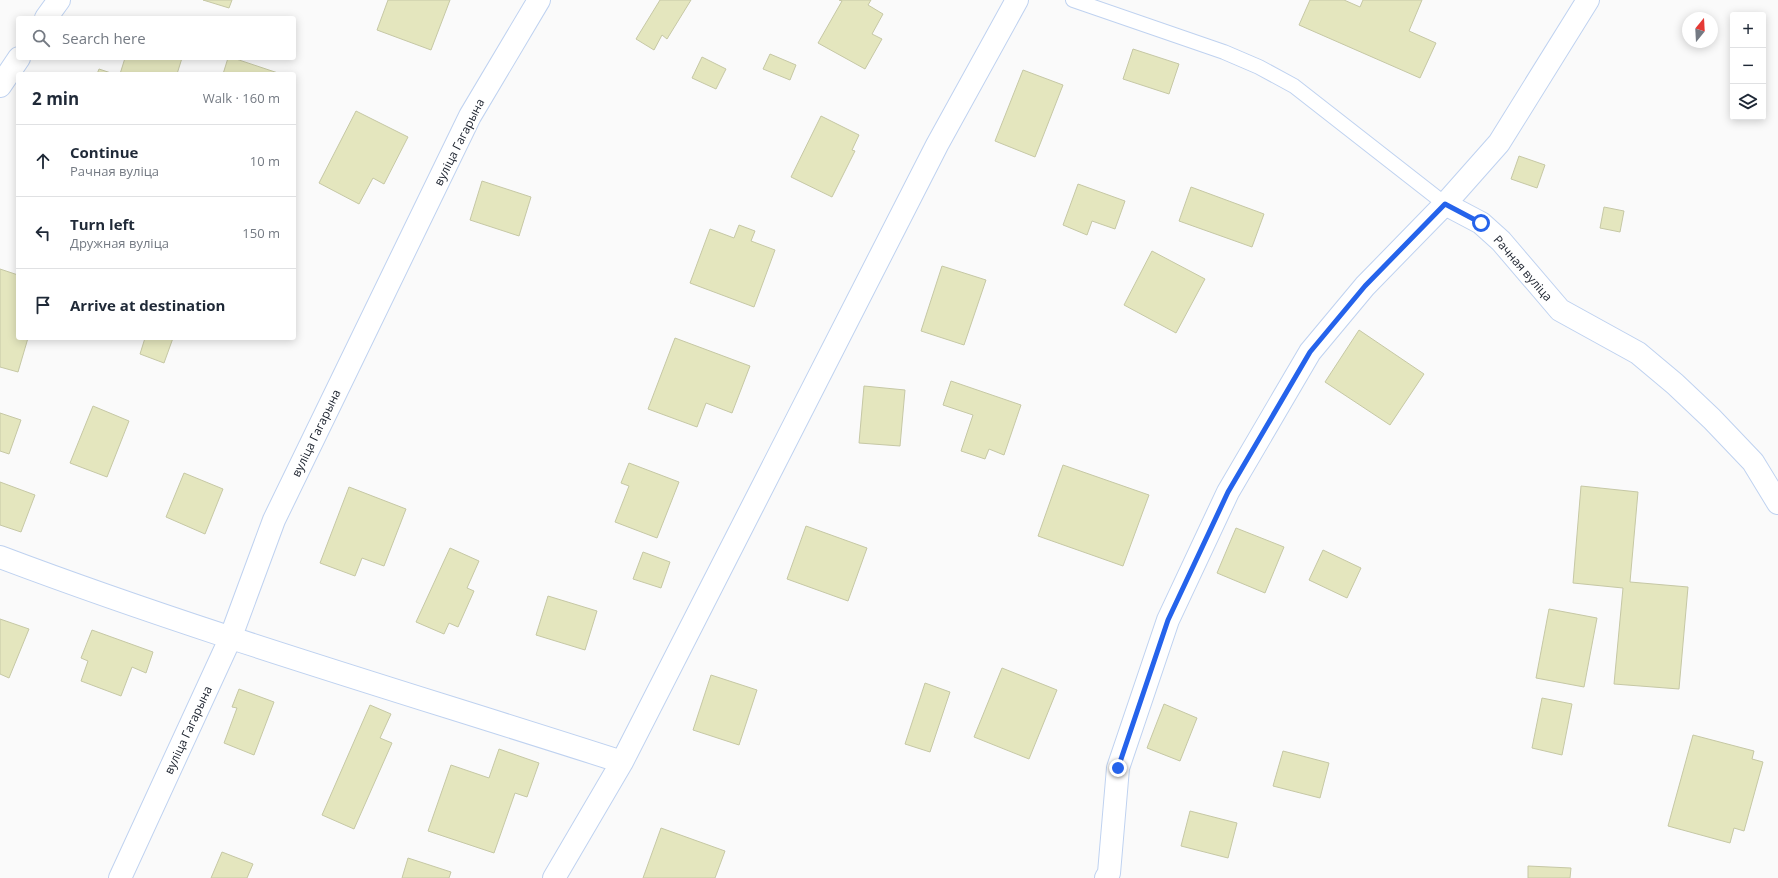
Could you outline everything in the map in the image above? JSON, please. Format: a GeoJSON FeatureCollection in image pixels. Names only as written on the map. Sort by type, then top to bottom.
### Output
{"type":"FeatureCollection","features":[{"type":"Feature","properties":{"kind":"street"},"geometry":{"type":"LineString","coordinates":[[47,16],[58,0]]}},
{"type":"Feature","properties":{"kind":"street","name":"вуліца Гагарына"},"geometry":{"type":"LineString","coordinates":[[120,878],[230,639],[274,520],[284,498],[470,116],[539,0]]}},
{"type":"Feature","properties":{"kind":"street"},"geometry":{"type":"LineString","coordinates":[[554,878],[622,762],[937,145],[1017,0]]}},
{"type":"Feature","properties":{"kind":"street"},"geometry":{"type":"LineString","coordinates":[[1106,878],[1109,873],[1118,768],[1168,620],[1228,492],[1310,352],[1365,286],[1445,204],[1499,143],[1588,0]]}},
{"type":"Feature","properties":{"kind":"street"},"geometry":{"type":"LineString","coordinates":[[0,86],[18,60]]}},
{"type":"Feature","properties":{"kind":"street","name":"Рачная вуліца"},"geometry":{"type":"LineString","coordinates":[[1445,204],[1481,223],[1496,236],[1560,310],[1638,353],[1675,384],[1712,419],[1753,462],[1778,503]]}},
{"type":"Feature","properties":{"kind":"street"},"geometry":{"type":"LineString","coordinates":[[0,557],[76,586],[230,639],[622,762]]}},
{"type":"Feature","properties":{"kind":"lane"},"geometry":{"type":"LineString","coordinates":[[1073,0],[1224,52],[1259,67],[1294,86],[1445,204]]}},
{"type":"Feature","properties":{"kind":"building"},"geometry":{"type":"Polygon","coordinates":[[[203,0],[232,0],[229,8],[203,0]]]}},
{"type":"Feature","properties":{"kind":"building"},"geometry":{"type":"Polygon","coordinates":[[[388,0],[450,0],[431,50],[377,30],[388,0]]]}},
{"type":"Feature","properties":{"kind":"building"},"geometry":{"type":"Polygon","coordinates":[[[660,0],[691,0],[667,39],[662,35],[654,50],[636,39],[660,0]]]}},
{"type":"Feature","properties":{"kind":"building"},"geometry":{"type":"Polygon","coordinates":[[[839,0],[871,0],[868,5],[883,14],[872,34],[882,39],[865,69],[818,43],[842,1],[839,0]]]}},
{"type":"Feature","properties":{"kind":"building"},"geometry":{"type":"Polygon","coordinates":[[[1310,0],[1344,0],[1360,7],[1363,0],[1422,0],[1409,31],[1436,43],[1420,78],[1299,25],[1310,0]]]}},
{"type":"Feature","properties":{"kind":"building"},"geometry":{"type":"Polygon","coordinates":[[[1133,49],[1179,64],[1169,94],[1123,79],[1133,49]]]}},
{"type":"Feature","properties":{"kind":"building"},"geometry":{"type":"Polygon","coordinates":[[[770,54],[796,65],[790,80],[763,69],[770,54]]]}},
{"type":"Feature","properties":{"kind":"building"},"geometry":{"type":"Polygon","coordinates":[[[702,57],[726,69],[716,89],[692,78],[702,57]]]}},
{"type":"Feature","properties":{"kind":"building"},"geometry":{"type":"Polygon","coordinates":[[[124,60],[181,60],[178,72],[121,72],[124,60]]]}},
{"type":"Feature","properties":{"kind":"building"},"geometry":{"type":"Polygon","coordinates":[[[227,60],[239,60],[275,72],[224,72],[227,60]]]}},
{"type":"Feature","properties":{"kind":"building"},"geometry":{"type":"Polygon","coordinates":[[[99,69],[108,72],[98,72],[99,69]]]}},
{"type":"Feature","properties":{"kind":"building"},"geometry":{"type":"Polygon","coordinates":[[[1023,70],[1063,85],[1035,157],[995,141],[1023,70]]]}},
{"type":"Feature","properties":{"kind":"building"},"geometry":{"type":"Polygon","coordinates":[[[356,111],[408,137],[384,184],[373,178],[359,204],[319,183],[356,111]]]}},
{"type":"Feature","properties":{"kind":"building"},"geometry":{"type":"Polygon","coordinates":[[[821,116],[859,135],[852,150],[855,151],[832,197],[791,177],[821,116]]]}},
{"type":"Feature","properties":{"kind":"building"},"geometry":{"type":"Polygon","coordinates":[[[1519,156],[1545,165],[1537,188],[1511,179],[1519,156]]]}},
{"type":"Feature","properties":{"kind":"building"},"geometry":{"type":"Polygon","coordinates":[[[482,181],[531,197],[519,236],[470,220],[482,181]]]}},
{"type":"Feature","properties":{"kind":"building"},"geometry":{"type":"Polygon","coordinates":[[[1078,184],[1125,201],[1115,229],[1092,221],[1087,235],[1063,225],[1078,184]]]}},
{"type":"Feature","properties":{"kind":"building"},"geometry":{"type":"Polygon","coordinates":[[[1191,187],[1264,214],[1252,247],[1179,221],[1191,187]]]}},
{"type":"Feature","properties":{"kind":"building"},"geometry":{"type":"Polygon","coordinates":[[[1604,207],[1624,211],[1620,232],[1600,228],[1604,207]]]}},
{"type":"Feature","properties":{"kind":"building"},"geometry":{"type":"Polygon","coordinates":[[[739,225],[755,231],[751,241],[775,250],[754,307],[690,283],[710,229],[734,238],[739,225]]]}},
{"type":"Feature","properties":{"kind":"building"},"geometry":{"type":"Polygon","coordinates":[[[1152,251],[1205,279],[1176,333],[1124,305],[1152,251]]]}},
{"type":"Feature","properties":{"kind":"building"},"geometry":{"type":"Polygon","coordinates":[[[942,266],[986,280],[964,345],[921,331],[942,266]]]}},
{"type":"Feature","properties":{"kind":"building"},"geometry":{"type":"Polygon","coordinates":[[[0,269],[16,274],[16,340],[27,340],[18,372],[0,367],[0,269]]]}},
{"type":"Feature","properties":{"kind":"building"},"geometry":{"type":"Polygon","coordinates":[[[1359,330],[1424,374],[1390,425],[1325,382],[1359,330]]]}},
{"type":"Feature","properties":{"kind":"building"},"geometry":{"type":"Polygon","coordinates":[[[675,338],[750,366],[732,413],[706,403],[697,427],[648,409],[675,338]]]}},
{"type":"Feature","properties":{"kind":"building"},"geometry":{"type":"Polygon","coordinates":[[[144,340],[172,340],[164,363],[140,354],[144,340]]]}},
{"type":"Feature","properties":{"kind":"building"},"geometry":{"type":"Polygon","coordinates":[[[951,381],[1021,405],[1004,455],[989,449],[985,459],[961,451],[973,415],[943,405],[951,381]]]}},
{"type":"Feature","properties":{"kind":"building"},"geometry":{"type":"Polygon","coordinates":[[[864,386],[905,390],[900,446],[859,443],[864,386]]]}},
{"type":"Feature","properties":{"kind":"building"},"geometry":{"type":"Polygon","coordinates":[[[93,406],[129,421],[107,477],[70,463],[93,406]]]}},
{"type":"Feature","properties":{"kind":"building"},"geometry":{"type":"Polygon","coordinates":[[[0,413],[21,420],[9,454],[0,451],[0,413]]]}},
{"type":"Feature","properties":{"kind":"building"},"geometry":{"type":"Polygon","coordinates":[[[629,463],[679,482],[657,538],[615,522],[629,486],[621,483],[629,463]]]}},
{"type":"Feature","properties":{"kind":"building"},"geometry":{"type":"Polygon","coordinates":[[[1063,465],[1149,495],[1123,566],[1038,536],[1063,465]]]}},
{"type":"Feature","properties":{"kind":"building"},"geometry":{"type":"Polygon","coordinates":[[[184,473],[223,489],[205,534],[166,517],[184,473]]]}},
{"type":"Feature","properties":{"kind":"building"},"geometry":{"type":"Polygon","coordinates":[[[0,482],[35,495],[21,532],[0,525],[0,482]]]}},
{"type":"Feature","properties":{"kind":"building"},"geometry":{"type":"Polygon","coordinates":[[[1581,486],[1638,492],[1630,582],[1688,587],[1679,689],[1614,684],[1623,588],[1573,583],[1581,486]]]}},
{"type":"Feature","properties":{"kind":"building"},"geometry":{"type":"Polygon","coordinates":[[[349,487],[406,509],[384,566],[362,558],[355,576],[320,563],[349,487]]]}},
{"type":"Feature","properties":{"kind":"building"},"geometry":{"type":"Polygon","coordinates":[[[806,526],[867,548],[848,601],[787,579],[806,526]]]}},
{"type":"Feature","properties":{"kind":"building"},"geometry":{"type":"Polygon","coordinates":[[[1236,528],[1284,547],[1265,593],[1217,573],[1236,528]]]}},
{"type":"Feature","properties":{"kind":"building"},"geometry":{"type":"Polygon","coordinates":[[[450,548],[479,561],[467,588],[474,591],[458,627],[449,623],[444,634],[416,622],[450,548]]]}},
{"type":"Feature","properties":{"kind":"building"},"geometry":{"type":"Polygon","coordinates":[[[1323,550],[1361,568],[1347,598],[1309,580],[1323,550]]]}},
{"type":"Feature","properties":{"kind":"building"},"geometry":{"type":"Polygon","coordinates":[[[643,552],[670,562],[661,588],[633,579],[643,552]]]}},
{"type":"Feature","properties":{"kind":"building"},"geometry":{"type":"Polygon","coordinates":[[[548,596],[597,611],[585,650],[536,635],[548,596]]]}},
{"type":"Feature","properties":{"kind":"building"},"geometry":{"type":"Polygon","coordinates":[[[1549,609],[1597,618],[1584,687],[1536,678],[1549,609]]]}},
{"type":"Feature","properties":{"kind":"building"},"geometry":{"type":"Polygon","coordinates":[[[0,619],[29,629],[9,678],[0,674],[0,619]]]}},
{"type":"Feature","properties":{"kind":"building"},"geometry":{"type":"Polygon","coordinates":[[[92,630],[153,652],[146,673],[132,667],[121,696],[81,681],[88,661],[81,658],[92,630]]]}},
{"type":"Feature","properties":{"kind":"building"},"geometry":{"type":"Polygon","coordinates":[[[1002,668],[1057,690],[1029,759],[974,737],[1002,668]]]}},
{"type":"Feature","properties":{"kind":"building"},"geometry":{"type":"Polygon","coordinates":[[[711,675],[757,690],[739,745],[693,730],[711,675]]]}},
{"type":"Feature","properties":{"kind":"building"},"geometry":{"type":"Polygon","coordinates":[[[925,683],[950,692],[930,752],[905,744],[925,683]]]}},
{"type":"Feature","properties":{"kind":"building"},"geometry":{"type":"Polygon","coordinates":[[[239,689],[274,702],[254,755],[224,743],[237,708],[232,707],[239,689]]]}},
{"type":"Feature","properties":{"kind":"building"},"geometry":{"type":"Polygon","coordinates":[[[1542,698],[1572,704],[1562,755],[1532,748],[1542,698]]]}},
{"type":"Feature","properties":{"kind":"building"},"geometry":{"type":"Polygon","coordinates":[[[1164,704],[1197,718],[1180,761],[1147,748],[1164,704]]]}},
{"type":"Feature","properties":{"kind":"building"},"geometry":{"type":"Polygon","coordinates":[[[370,705],[391,714],[380,738],[392,743],[354,829],[322,815],[370,705]]]}},
{"type":"Feature","properties":{"kind":"building"},"geometry":{"type":"Polygon","coordinates":[[[1693,735],[1754,751],[1752,759],[1763,762],[1744,831],[1734,828],[1730,843],[1668,826],[1693,735]]]}},
{"type":"Feature","properties":{"kind":"building"},"geometry":{"type":"Polygon","coordinates":[[[499,749],[539,763],[527,797],[515,793],[494,853],[428,831],[451,765],[489,778],[499,749]]]}},
{"type":"Feature","properties":{"kind":"building"},"geometry":{"type":"Polygon","coordinates":[[[1283,751],[1329,763],[1320,798],[1273,786],[1283,751]]]}},
{"type":"Feature","properties":{"kind":"building"},"geometry":{"type":"Polygon","coordinates":[[[1190,811],[1237,823],[1228,858],[1181,846],[1190,811]]]}},
{"type":"Feature","properties":{"kind":"building"},"geometry":{"type":"Polygon","coordinates":[[[661,828],[725,851],[715,878],[643,878],[661,828]]]}},
{"type":"Feature","properties":{"kind":"building"},"geometry":{"type":"Polygon","coordinates":[[[222,852],[253,864],[247,878],[211,878],[222,852]]]}},
{"type":"Feature","properties":{"kind":"building"},"geometry":{"type":"Polygon","coordinates":[[[408,858],[451,872],[449,878],[402,878],[408,858]]]}},
{"type":"Feature","properties":{"kind":"building"},"geometry":{"type":"Polygon","coordinates":[[[1528,866],[1571,868],[1570,878],[1528,878],[1528,866]]]}},
{"type":"Feature","properties":{"kind":"route"},"geometry":{"type":"LineString","coordinates":[[1118,768],[1168,620],[1228,492],[1310,352],[1365,286],[1445,204],[1481,223]]}}]}
